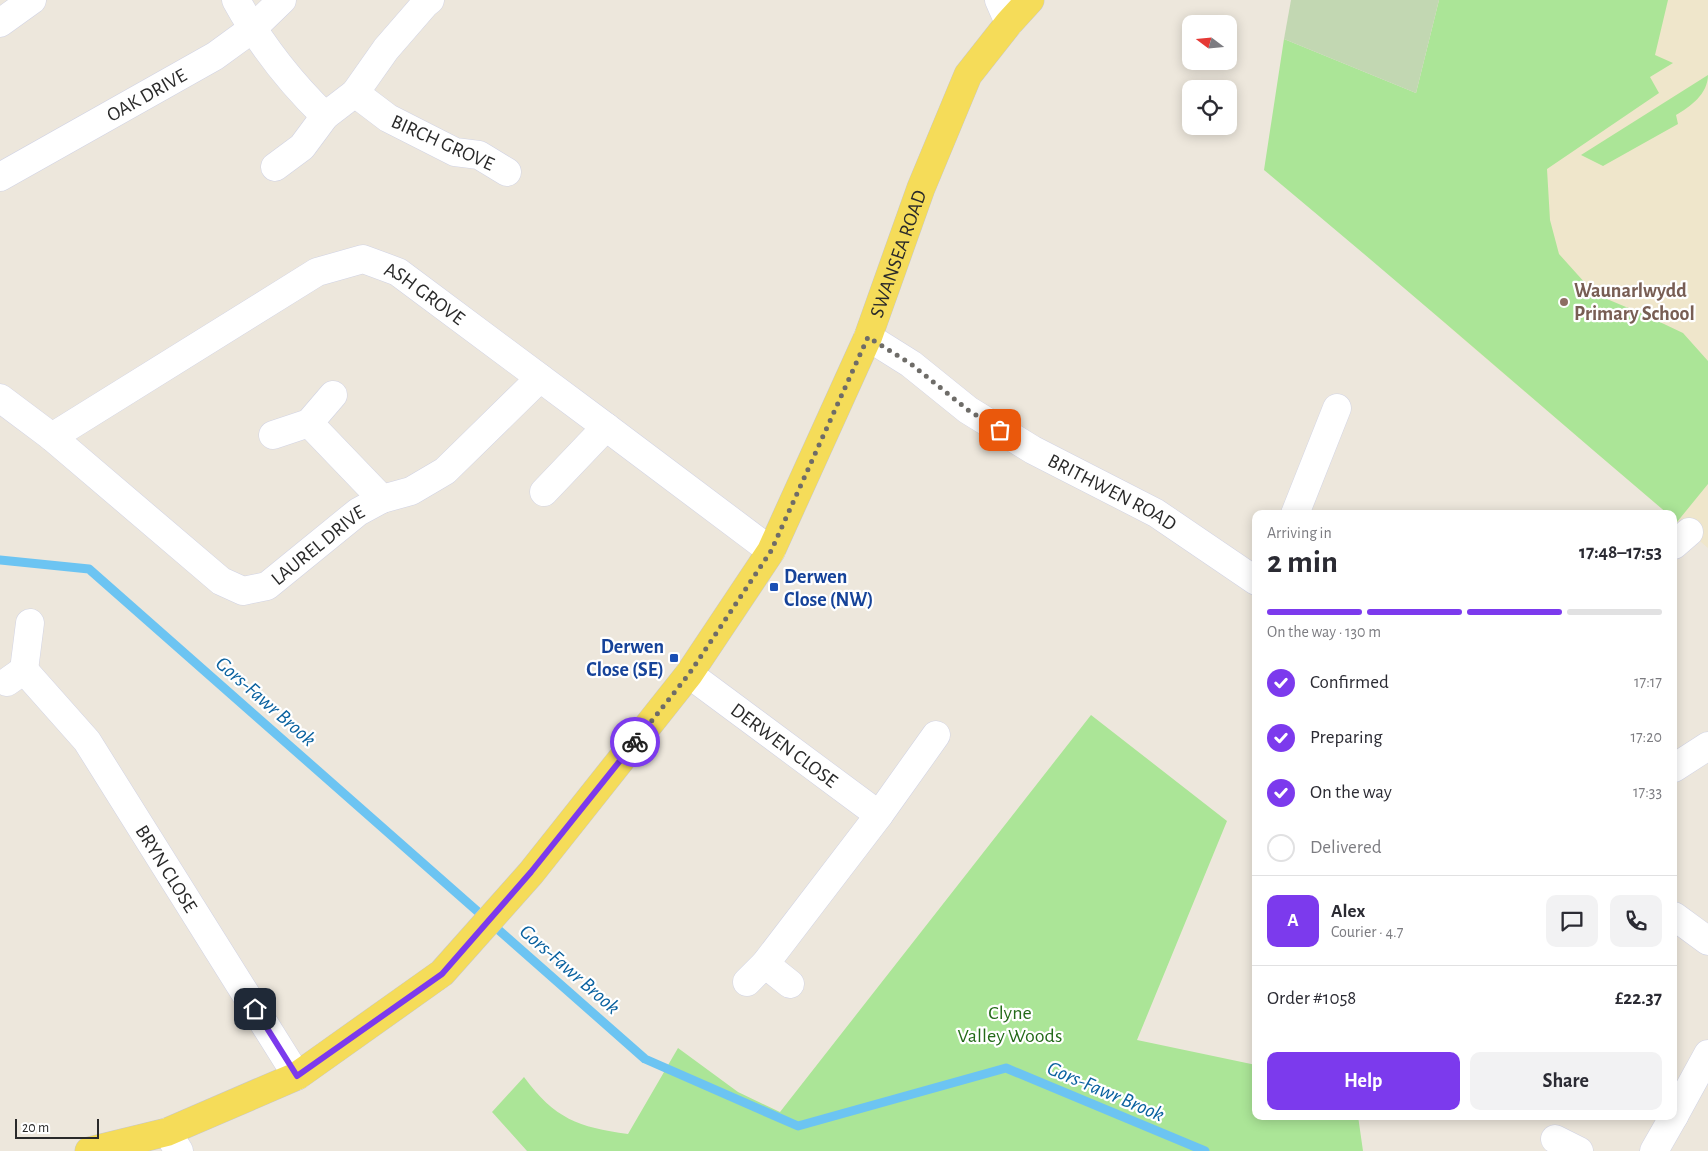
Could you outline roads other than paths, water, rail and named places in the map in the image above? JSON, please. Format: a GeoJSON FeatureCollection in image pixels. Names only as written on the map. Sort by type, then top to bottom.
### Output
{"type":"FeatureCollection","features":[{"type":"Feature","properties":{"kind":"main road","name":"SWANSEA ROAD"},"geometry":{"type":"LineString","coordinates":[[89,1151],[173,1141],[297,1076],[442,974],[531,872],[689,674],[771,551],[868,337],[921,188],[968,75],[1004,11],[1030,0]]}},
{"type":"Feature","properties":{"kind":"street"},"geometry":{"type":"LineString","coordinates":[[0,23],[32,0]]}},
{"type":"Feature","properties":{"kind":"street"},"geometry":{"type":"LineString","coordinates":[[236,0],[252,29],[309,100],[326,116]]}},
{"type":"Feature","properties":{"kind":"street","name":"OAK DRIVE"},"geometry":{"type":"LineString","coordinates":[[0,177],[215,56],[252,29],[282,0]]}},
{"type":"Feature","properties":{"kind":"street"},"geometry":{"type":"LineString","coordinates":[[275,167],[302,147],[326,116],[355,92],[386,49],[430,0]]}},
{"type":"Feature","properties":{"kind":"street","name":"BIRCH GROVE"},"geometry":{"type":"LineString","coordinates":[[355,92],[388,118],[455,152],[478,156],[507,172]]}},
{"type":"Feature","properties":{"kind":"street","name":"ASH GROVE"},"geometry":{"type":"LineString","coordinates":[[52,437],[317,272],[363,259],[398,272],[771,551]]}},
{"type":"Feature","properties":{"kind":"street","name":"BRITHWEN ROAD"},"geometry":{"type":"LineString","coordinates":[[868,337],[911,364],[968,410],[1032,450],[1156,513],[1252,579]]}},
{"type":"Feature","properties":{"kind":"street","name":"LAUREL DRIVE"},"geometry":{"type":"LineString","coordinates":[[0,398],[52,437],[221,581],[243,591],[267,586],[358,512],[382,499],[411,491],[444,471],[540,378]]}},
{"type":"Feature","properties":{"kind":"street"},"geometry":{"type":"LineString","coordinates":[[273,435],[309,423],[333,395]]}},
{"type":"Feature","properties":{"kind":"street"},"geometry":{"type":"LineString","coordinates":[[1297,510],[1337,408]]}},
{"type":"Feature","properties":{"kind":"street"},"geometry":{"type":"LineString","coordinates":[[309,423],[382,499]]}},
{"type":"Feature","properties":{"kind":"street"},"geometry":{"type":"LineString","coordinates":[[544,492],[606,427]]}},
{"type":"Feature","properties":{"kind":"street","name":"BRYN CLOSE"},"geometry":{"type":"LineString","coordinates":[[30,623],[16,676],[87,741],[297,1076]]}},
{"type":"Feature","properties":{"kind":"street","name":"DERWEN CLOSE"},"geometry":{"type":"LineString","coordinates":[[689,674],[879,816]]}},
{"type":"Feature","properties":{"kind":"street"},"geometry":{"type":"LineString","coordinates":[[790,984],[756,973],[879,816],[936,735]]}},
{"type":"Feature","properties":{"kind":"street"},"geometry":{"type":"LineString","coordinates":[[1677,766],[1708,746]]}},
{"type":"Feature","properties":{"kind":"street"},"geometry":{"type":"LineString","coordinates":[[1677,918],[1708,942]]}},
{"type":"Feature","properties":{"kind":"street"},"geometry":{"type":"LineString","coordinates":[[1677,1111],[1708,1054]]}},
{"type":"Feature","properties":{"kind":"street"},"geometry":{"type":"LineString","coordinates":[[1654,1151],[1672,1120]]}},
{"type":"Feature","properties":{"kind":"waterway","name":"Gors-Fawr Brook"},"geometry":{"type":"LineString","coordinates":[[0,560],[89,569],[645,1059],[798,1126],[1006,1068],[1205,1151]]}},
{"type":"Feature","properties":{"kind":"place","name":"Waunarlwydd Primary School"},"geometry":{"type":"Point","coordinates":[1564,302]}},
{"type":"Feature","properties":{"kind":"place","name":"Derwen Close (NW)"},"geometry":{"type":"Point","coordinates":[774,587]}},
{"type":"Feature","properties":{"kind":"place","name":"Derwen Close (SE)"},"geometry":{"type":"Point","coordinates":[674,658]}},
{"type":"Feature","properties":{"kind":"park label","name":"Clyne Valley Woods"},"geometry":{"type":"Point","coordinates":[1010,1024]}}]}
